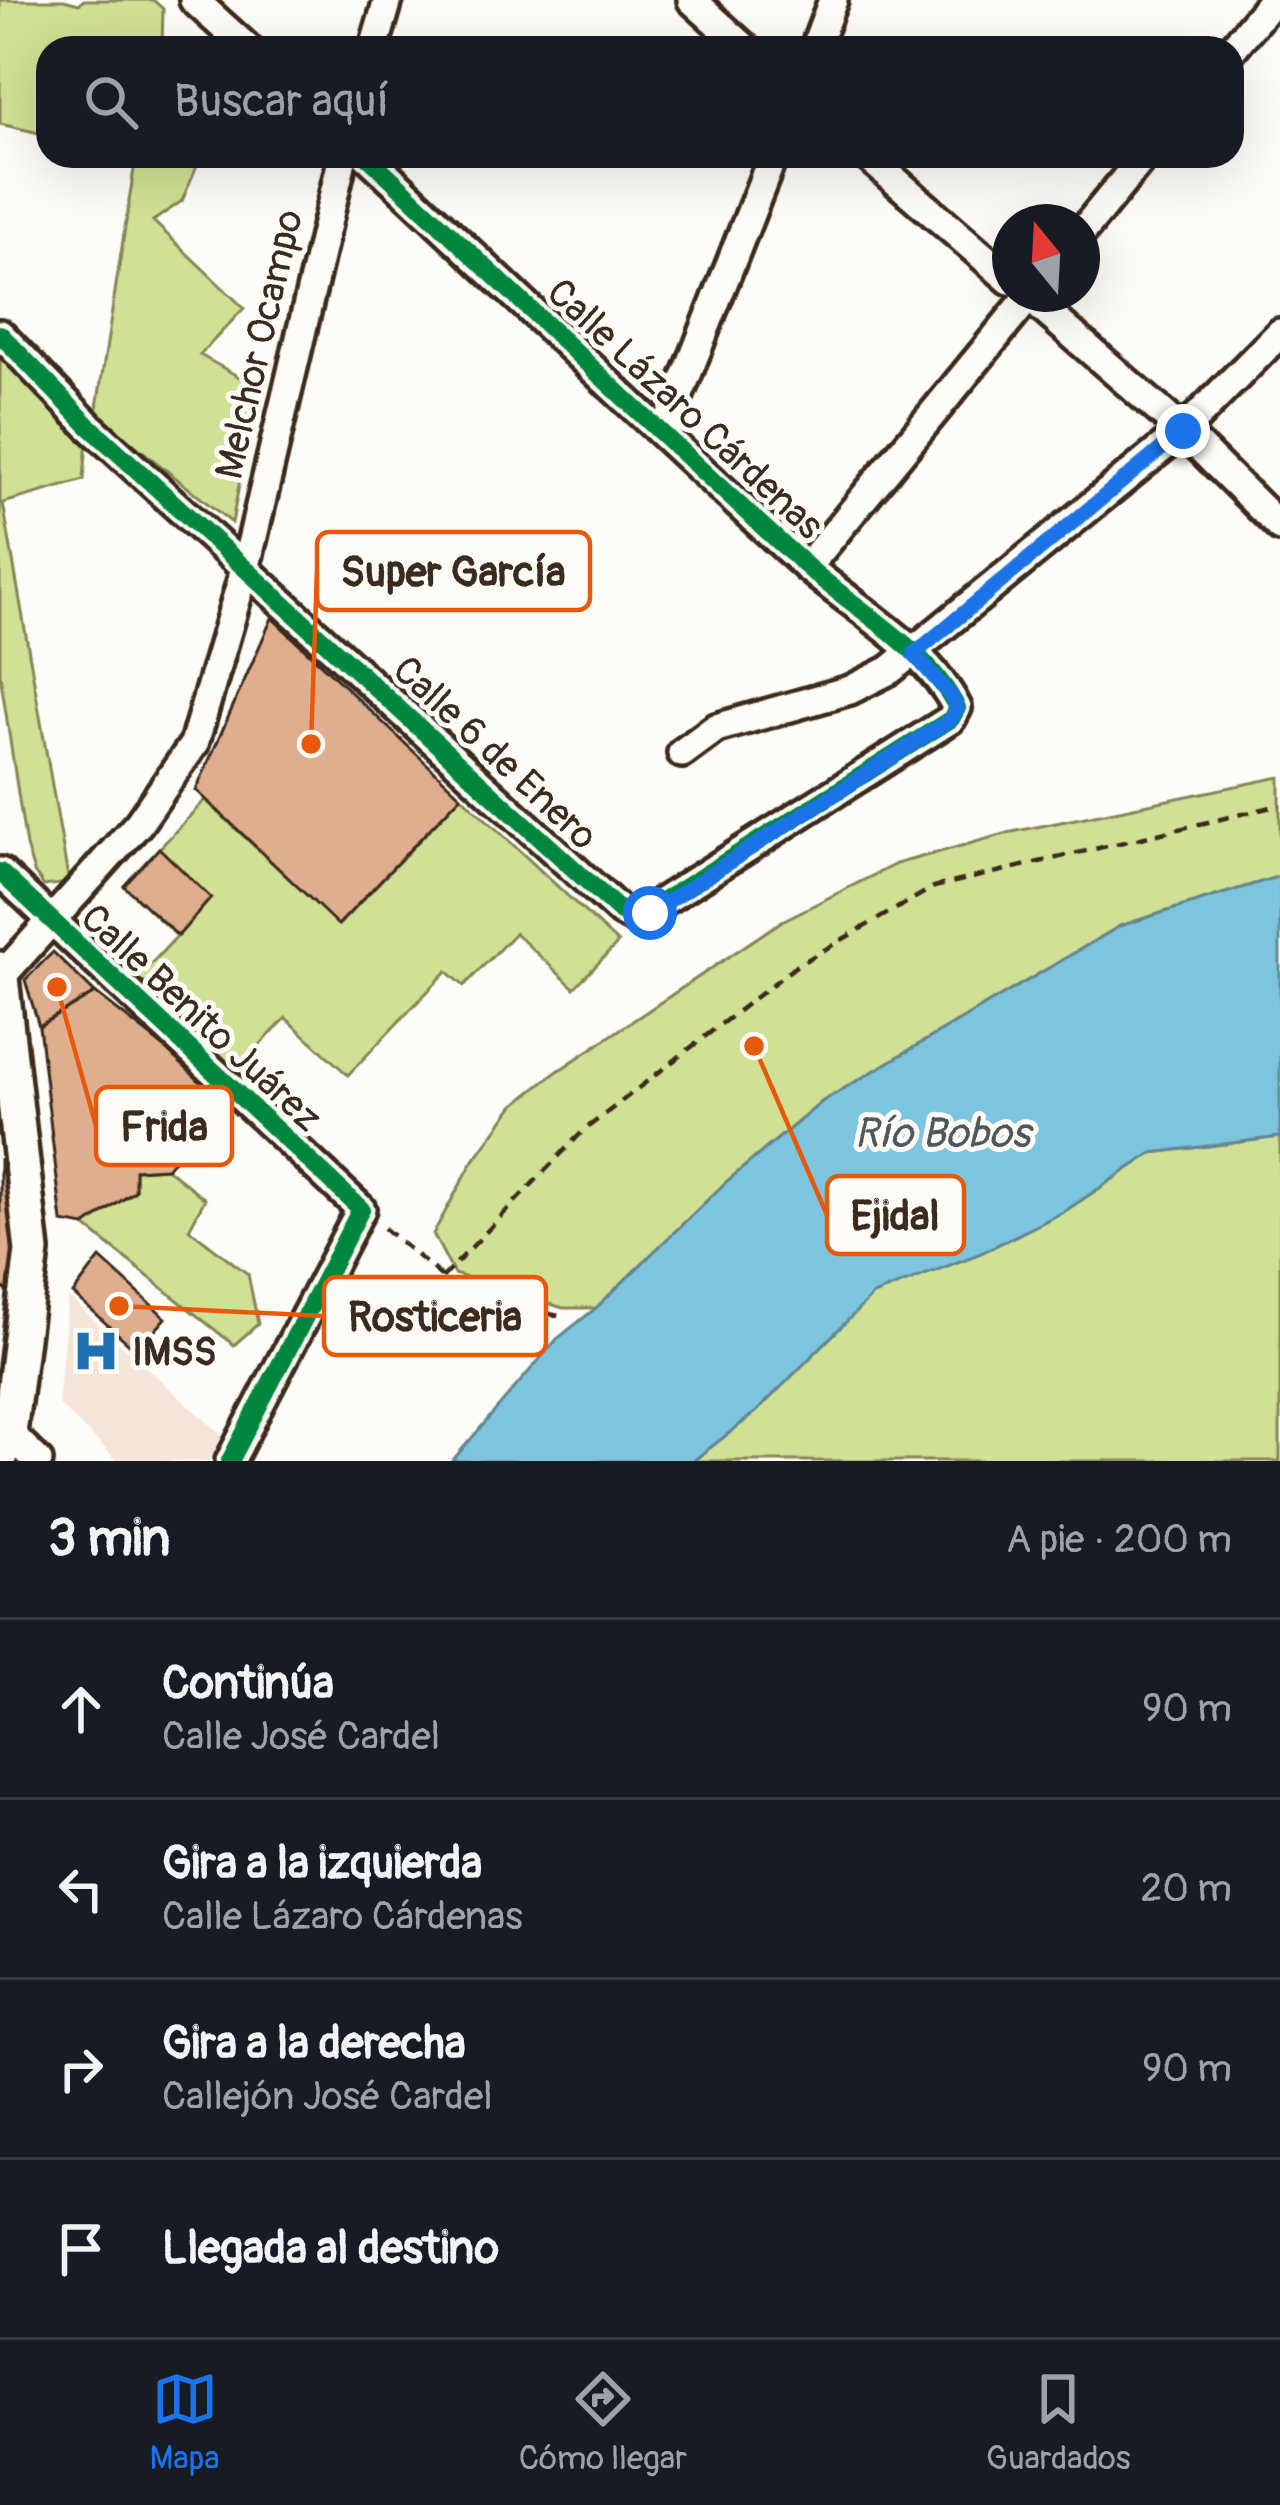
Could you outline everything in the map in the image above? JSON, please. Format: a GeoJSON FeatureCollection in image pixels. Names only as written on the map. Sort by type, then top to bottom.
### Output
{"type":"FeatureCollection","features":[{"type":"Feature","properties":{"kind":"main road"},"geometry":{"type":"LineString","coordinates":[[0,975],[32,1251],[3,1438]]}},
{"type":"Feature","properties":{"kind":"street"},"geometry":{"type":"LineString","coordinates":[[194,0],[234,36]]}},
{"type":"Feature","properties":{"kind":"street"},"geometry":{"type":"LineString","coordinates":[[378,36],[388,0]]}},
{"type":"Feature","properties":{"kind":"street"},"geometry":{"type":"LineString","coordinates":[[692,0],[732,36]]}},
{"type":"Feature","properties":{"kind":"street"},"geometry":{"type":"LineString","coordinates":[[820,36],[833,0]]}},
{"type":"Feature","properties":{"kind":"street"},"geometry":{"type":"LineString","coordinates":[[1243,36],[1273,0]]}},
{"type":"Feature","properties":{"kind":"street","name":"Melchor Ocampo"},"geometry":{"type":"LineString","coordinates":[[0,975],[139,823],[194,744],[246,566],[340,168]]}},
{"type":"Feature","properties":{"kind":"street","name":"Calle Lázaro Cárdenas"},"geometry":{"type":"LineString","coordinates":[[380,168],[807,567],[914,654],[957,708]]}},
{"type":"Feature","properties":{"kind":"street"},"geometry":{"type":"LineString","coordinates":[[664,433],[768,168]]}},
{"type":"Feature","properties":{"kind":"street"},"geometry":{"type":"LineString","coordinates":[[882,168],[992,263]]}},
{"type":"Feature","properties":{"kind":"street"},"geometry":{"type":"LineString","coordinates":[[1100,210],[1134,168]]}},
{"type":"Feature","properties":{"kind":"street"},"geometry":{"type":"LineString","coordinates":[[807,567],[1007,312]]}},
{"type":"Feature","properties":{"kind":"street"},"geometry":{"type":"LineString","coordinates":[[1048,312],[1183,431],[1280,527]]}},
{"type":"Feature","properties":{"kind":"street"},"geometry":{"type":"LineString","coordinates":[[682,753],[716,728],[850,690],[914,654],[1183,431],[1280,333]]}},
{"type":"Feature","properties":{"kind":"street","name":"Calle 6 de Enero"},"geometry":{"type":"LineString","coordinates":[[0,334],[88,425],[621,912],[635,919],[951,719],[957,708]]}},
{"type":"Feature","properties":{"kind":"street","name":"Calle Benito Juárez"},"geometry":{"type":"LineString","coordinates":[[0,872],[361,1209]]}},
{"type":"Feature","properties":{"kind":"street"},"geometry":{"type":"LineString","coordinates":[[230,1461],[361,1209]]}},
{"type":"Feature","properties":{"kind":"street"},"geometry":{"type":"LineString","coordinates":[[3,1438],[38,1461]]}},
{"type":"Feature","properties":{"kind":"path"},"geometry":{"type":"LineString","coordinates":[[442,1278],[584,1131],[796,965],[934,887],[1280,806]]}},
{"type":"Feature","properties":{"kind":"path"},"geometry":{"type":"LineString","coordinates":[[361,1209],[465,1296],[559,1316]]}},
{"type":"Feature","properties":{"kind":"shaded area","name":"IMSS"},"geometry":{"type":"Polygon","coordinates":[[[68,1297],[223,1436],[209,1461],[118,1461],[58,1404],[68,1297]]]}},
{"type":"Feature","properties":{"kind":"green space"},"geometry":{"type":"Polygon","coordinates":[[[0,0],[79,4],[84,0],[153,0],[163,9],[162,36],[36,36],[36,132],[0,124],[0,0]]]}},
{"type":"Feature","properties":{"kind":"green space"},"geometry":{"type":"Polygon","coordinates":[[[134,168],[196,168],[182,201],[153,221],[244,308],[200,355],[257,387],[232,523],[96,414],[134,168]]]}},
{"type":"Feature","properties":{"kind":"green space"},"geometry":{"type":"Polygon","coordinates":[[[0,324],[70,384],[88,425],[84,480],[3,503],[69,883],[44,886],[26,846],[0,674],[0,324]]]}},
{"type":"Feature","properties":{"kind":"green space"},"geometry":{"type":"Polygon","coordinates":[[[1280,777],[1280,876],[1120,926],[823,1101],[726,1182],[596,1308],[563,1308],[454,1274],[433,1234],[472,1163],[513,1106],[782,921],[896,864],[1012,832],[1280,777]]]}},
{"type":"Feature","properties":{"kind":"green space"},"geometry":{"type":"Polygon","coordinates":[[[461,796],[618,943],[574,988],[515,933],[464,986],[447,971],[348,1075],[286,1018],[233,1073],[135,981],[177,936],[124,886],[205,800],[339,925],[461,796]]]}},
{"type":"Feature","properties":{"kind":"green space"},"geometry":{"type":"Polygon","coordinates":[[[1280,1137],[1280,1461],[693,1461],[756,1412],[872,1295],[981,1253],[1065,1211],[1152,1153],[1280,1137]]]}},
{"type":"Feature","properties":{"kind":"green space"},"geometry":{"type":"Polygon","coordinates":[[[166,1168],[205,1199],[189,1229],[248,1274],[258,1324],[234,1345],[85,1226],[135,1191],[135,1170],[166,1168]]]}},
{"type":"Feature","properties":{"kind":"water","name":"Río Bobos"},"geometry":{"type":"Polygon","coordinates":[[[1280,876],[1280,1137],[1152,1153],[1065,1211],[981,1253],[873,1295],[756,1412],[693,1461],[452,1461],[557,1339],[596,1308],[726,1182],[823,1101],[1120,926],[1280,876]]]}},
{"type":"Feature","properties":{"kind":"building"},"geometry":{"type":"Polygon","coordinates":[[[272,618],[461,796],[338,925],[196,790],[272,618]]]}},
{"type":"Feature","properties":{"kind":"building"},"geometry":{"type":"Polygon","coordinates":[[[159,848],[211,898],[178,936],[124,886],[159,848]]]}},
{"type":"Feature","properties":{"kind":"building"},"geometry":{"type":"Polygon","coordinates":[[[53,952],[95,993],[39,1026],[25,980],[53,952]]]}},
{"type":"Feature","properties":{"kind":"building"},"geometry":{"type":"Polygon","coordinates":[[[95,993],[234,1102],[166,1168],[135,1170],[135,1191],[85,1226],[62,1222],[39,1026],[95,993]]]}},
{"type":"Feature","properties":{"kind":"building"},"geometry":{"type":"Polygon","coordinates":[[[0,1158],[19,1248],[15,1298],[0,1285],[0,1158]]]}},
{"type":"Feature","properties":{"kind":"building"},"geometry":{"type":"Polygon","coordinates":[[[100,1258],[166,1318],[137,1351],[73,1294],[100,1258]]]}},
{"type":"Feature","properties":{"kind":"cycle path"},"geometry":{"type":"LineString","coordinates":[[0,334],[88,425],[621,912],[635,919],[951,719],[957,708],[909,647],[749,514],[380,168]]}},
{"type":"Feature","properties":{"kind":"cycle path"},"geometry":{"type":"LineString","coordinates":[[0,872],[361,1209],[230,1461]]}},
{"type":"Feature","properties":{"kind":"place","name":"Super García"},"geometry":{"type":"Point","coordinates":[311,744]}},
{"type":"Feature","properties":{"kind":"place","name":"Frida"},"geometry":{"type":"Point","coordinates":[57,987]}},
{"type":"Feature","properties":{"kind":"place","name":"Ejidal"},"geometry":{"type":"Point","coordinates":[754,1046]}},
{"type":"Feature","properties":{"kind":"place","name":"Rosticeria"},"geometry":{"type":"Point","coordinates":[119,1306]}},
{"type":"Feature","properties":{"kind":"place","name":"IMSS"},"geometry":{"type":"Point","coordinates":[96,1351]}},
{"type":"Feature","properties":{"kind":"route"},"geometry":{"type":"LineString","coordinates":[[650,913],[951,719],[957,708],[951,696],[914,654],[1183,431]]}}]}
